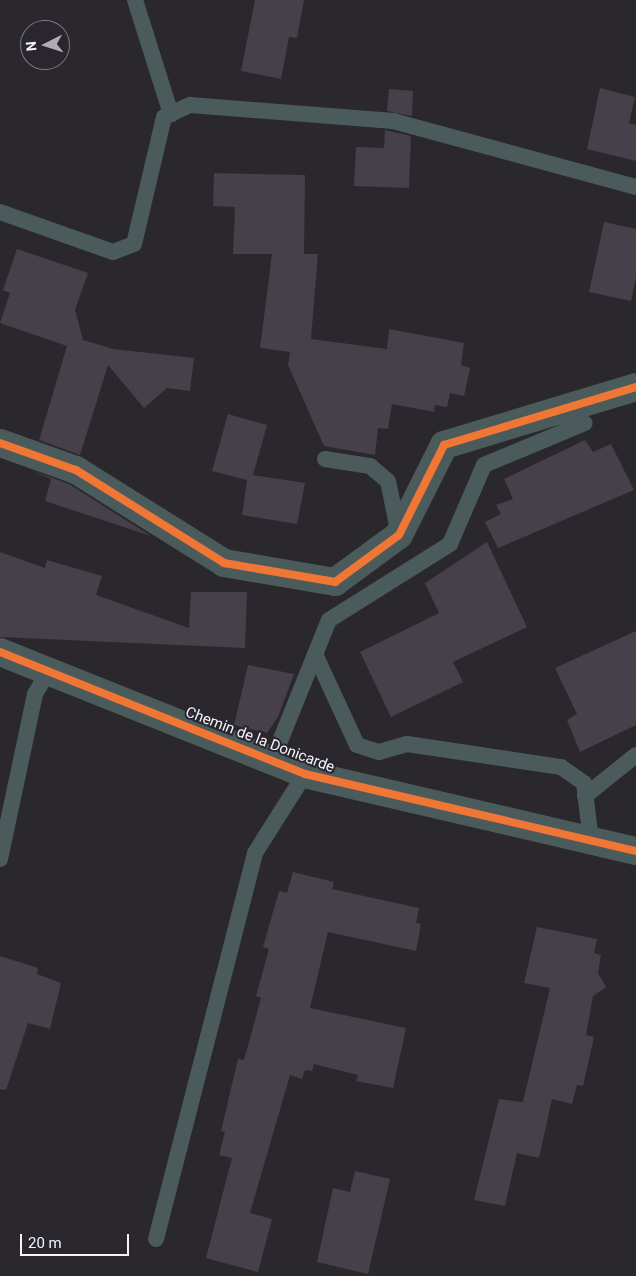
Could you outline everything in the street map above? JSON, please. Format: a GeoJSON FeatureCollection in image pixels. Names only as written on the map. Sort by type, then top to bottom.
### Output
{"type":"FeatureCollection","features":[{"type":"Feature","properties":{"kind":"street"},"geometry":{"type":"LineString","coordinates":[[0,443],[76,470],[224,563],[335,582],[399,535],[444,445],[636,387]]}},
{"type":"Feature","properties":{"kind":"street","name":"Chemin de la Donicarde"},"geometry":{"type":"LineString","coordinates":[[0,652],[305,774],[590,842],[636,851]]}},
{"type":"Feature","properties":{"kind":"lane"},"geometry":{"type":"LineString","coordinates":[[135,0],[171,114]]}},
{"type":"Feature","properties":{"kind":"lane"},"geometry":{"type":"LineString","coordinates":[[0,212],[113,252],[134,244],[164,117],[190,105],[393,121],[636,187]]}},
{"type":"Feature","properties":{"kind":"lane"},"geometry":{"type":"LineString","coordinates":[[272,761],[329,620],[450,544],[484,465],[585,423]]}},
{"type":"Feature","properties":{"kind":"lane"},"geometry":{"type":"LineString","coordinates":[[325,459],[370,466],[388,481],[399,535]]}},
{"type":"Feature","properties":{"kind":"lane"},"geometry":{"type":"LineString","coordinates":[[316,654],[357,745],[379,752],[407,744],[561,767],[584,783],[590,842]]}},
{"type":"Feature","properties":{"kind":"lane"},"geometry":{"type":"LineString","coordinates":[[0,859],[35,694],[48,672]]}},
{"type":"Feature","properties":{"kind":"lane"},"geometry":{"type":"LineString","coordinates":[[585,796],[636,755]]}},
{"type":"Feature","properties":{"kind":"lane"},"geometry":{"type":"LineString","coordinates":[[156,1239],[255,853],[305,774]]}},
{"type":"Feature","properties":{"kind":"building"},"geometry":{"type":"Polygon","coordinates":[[[255,0],[304,0],[297,38],[289,37],[281,79],[241,71],[255,0]]]}},
{"type":"Feature","properties":{"kind":"building"},"geometry":{"type":"Polygon","coordinates":[[[600,88],[635,97],[629,123],[636,125],[636,161],[587,149],[600,88]]]}},
{"type":"Feature","properties":{"kind":"building"},"geometry":{"type":"Polygon","coordinates":[[[389,89],[413,91],[412,116],[387,111],[389,89]]]}},
{"type":"Feature","properties":{"kind":"building"},"geometry":{"type":"Polygon","coordinates":[[[385,130],[411,136],[409,188],[354,186],[356,147],[384,148],[385,130]]]}},
{"type":"Feature","properties":{"kind":"building"},"geometry":{"type":"Polygon","coordinates":[[[214,173],[305,175],[304,254],[318,254],[311,339],[387,349],[389,329],[464,343],[461,365],[470,368],[464,396],[450,393],[447,407],[435,405],[434,412],[392,404],[388,429],[378,428],[375,455],[324,446],[288,365],[290,352],[260,348],[272,254],[233,254],[235,207],[213,206],[214,173]]]}},
{"type":"Feature","properties":{"kind":"building"},"geometry":{"type":"Polygon","coordinates":[[[604,222],[636,229],[636,277],[631,301],[589,292],[604,222]]]}},
{"type":"Feature","properties":{"kind":"building"},"geometry":{"type":"Polygon","coordinates":[[[17,249],[88,273],[75,310],[83,340],[113,349],[194,358],[190,391],[167,388],[144,408],[108,365],[80,455],[39,440],[67,346],[0,323],[10,293],[3,290],[17,249]]]}},
{"type":"Feature","properties":{"kind":"building"},"geometry":{"type":"Polygon","coordinates":[[[228,414],[267,425],[253,475],[305,483],[297,524],[242,515],[247,480],[212,471],[228,414]]]}},
{"type":"Feature","properties":{"kind":"building"},"geometry":{"type":"Polygon","coordinates":[[[585,440],[593,452],[611,444],[634,490],[498,548],[485,522],[501,514],[496,505],[513,499],[504,479],[585,440]]]}},
{"type":"Feature","properties":{"kind":"building"},"geometry":{"type":"Polygon","coordinates":[[[30,470],[69,484],[151,536],[45,501],[51,479],[30,470]]]}},
{"type":"Feature","properties":{"kind":"building"},"geometry":{"type":"Polygon","coordinates":[[[487,542],[527,627],[453,662],[463,682],[391,717],[360,652],[439,613],[425,583],[487,542]]]}},
{"type":"Feature","properties":{"kind":"building"},"geometry":{"type":"Polygon","coordinates":[[[0,552],[45,568],[47,560],[102,576],[96,595],[189,628],[191,592],[247,592],[245,648],[0,637],[0,552]]]}},
{"type":"Feature","properties":{"kind":"building"},"geometry":{"type":"Polygon","coordinates":[[[636,631],[636,725],[580,752],[567,720],[577,714],[555,668],[636,631]]]}},
{"type":"Feature","properties":{"kind":"building"},"geometry":{"type":"Polygon","coordinates":[[[248,665],[294,674],[278,717],[267,733],[234,725],[248,665]]]}},
{"type":"Feature","properties":{"kind":"building"},"geometry":{"type":"Polygon","coordinates":[[[293,872],[334,882],[332,889],[419,908],[416,923],[421,924],[416,951],[328,932],[310,1008],[406,1028],[393,1088],[356,1081],[358,1075],[314,1064],[312,1071],[305,1070],[302,1079],[290,1075],[250,1213],[272,1219],[258,1272],[206,1258],[232,1158],[219,1155],[225,1132],[221,1131],[238,1059],[244,1060],[261,998],[256,996],[269,949],[263,947],[279,891],[287,893],[293,872]]]}},
{"type":"Feature","properties":{"kind":"building"},"geometry":{"type":"Polygon","coordinates":[[[537,927],[597,939],[594,953],[601,955],[598,973],[606,987],[593,996],[586,1035],[594,1037],[583,1086],[577,1085],[572,1104],[552,1099],[539,1158],[517,1153],[505,1206],[474,1200],[499,1099],[523,1102],[550,988],[524,983],[537,927]]]}},
{"type":"Feature","properties":{"kind":"building"},"geometry":{"type":"Polygon","coordinates":[[[0,956],[38,968],[37,974],[61,983],[50,1029],[28,1023],[6,1090],[0,1089],[0,956]]]}},
{"type":"Feature","properties":{"kind":"building"},"geometry":{"type":"Polygon","coordinates":[[[355,1171],[390,1179],[368,1274],[317,1262],[333,1188],[350,1192],[355,1171]]]}},
{"type":"Feature","properties":{"kind":"cycle path"},"geometry":{"type":"LineString","coordinates":[[0,443],[76,470],[224,563],[335,582],[399,535],[444,445],[636,387]]}},
{"type":"Feature","properties":{"kind":"cycle path"},"geometry":{"type":"LineString","coordinates":[[0,652],[305,774],[636,851]]}}]}
